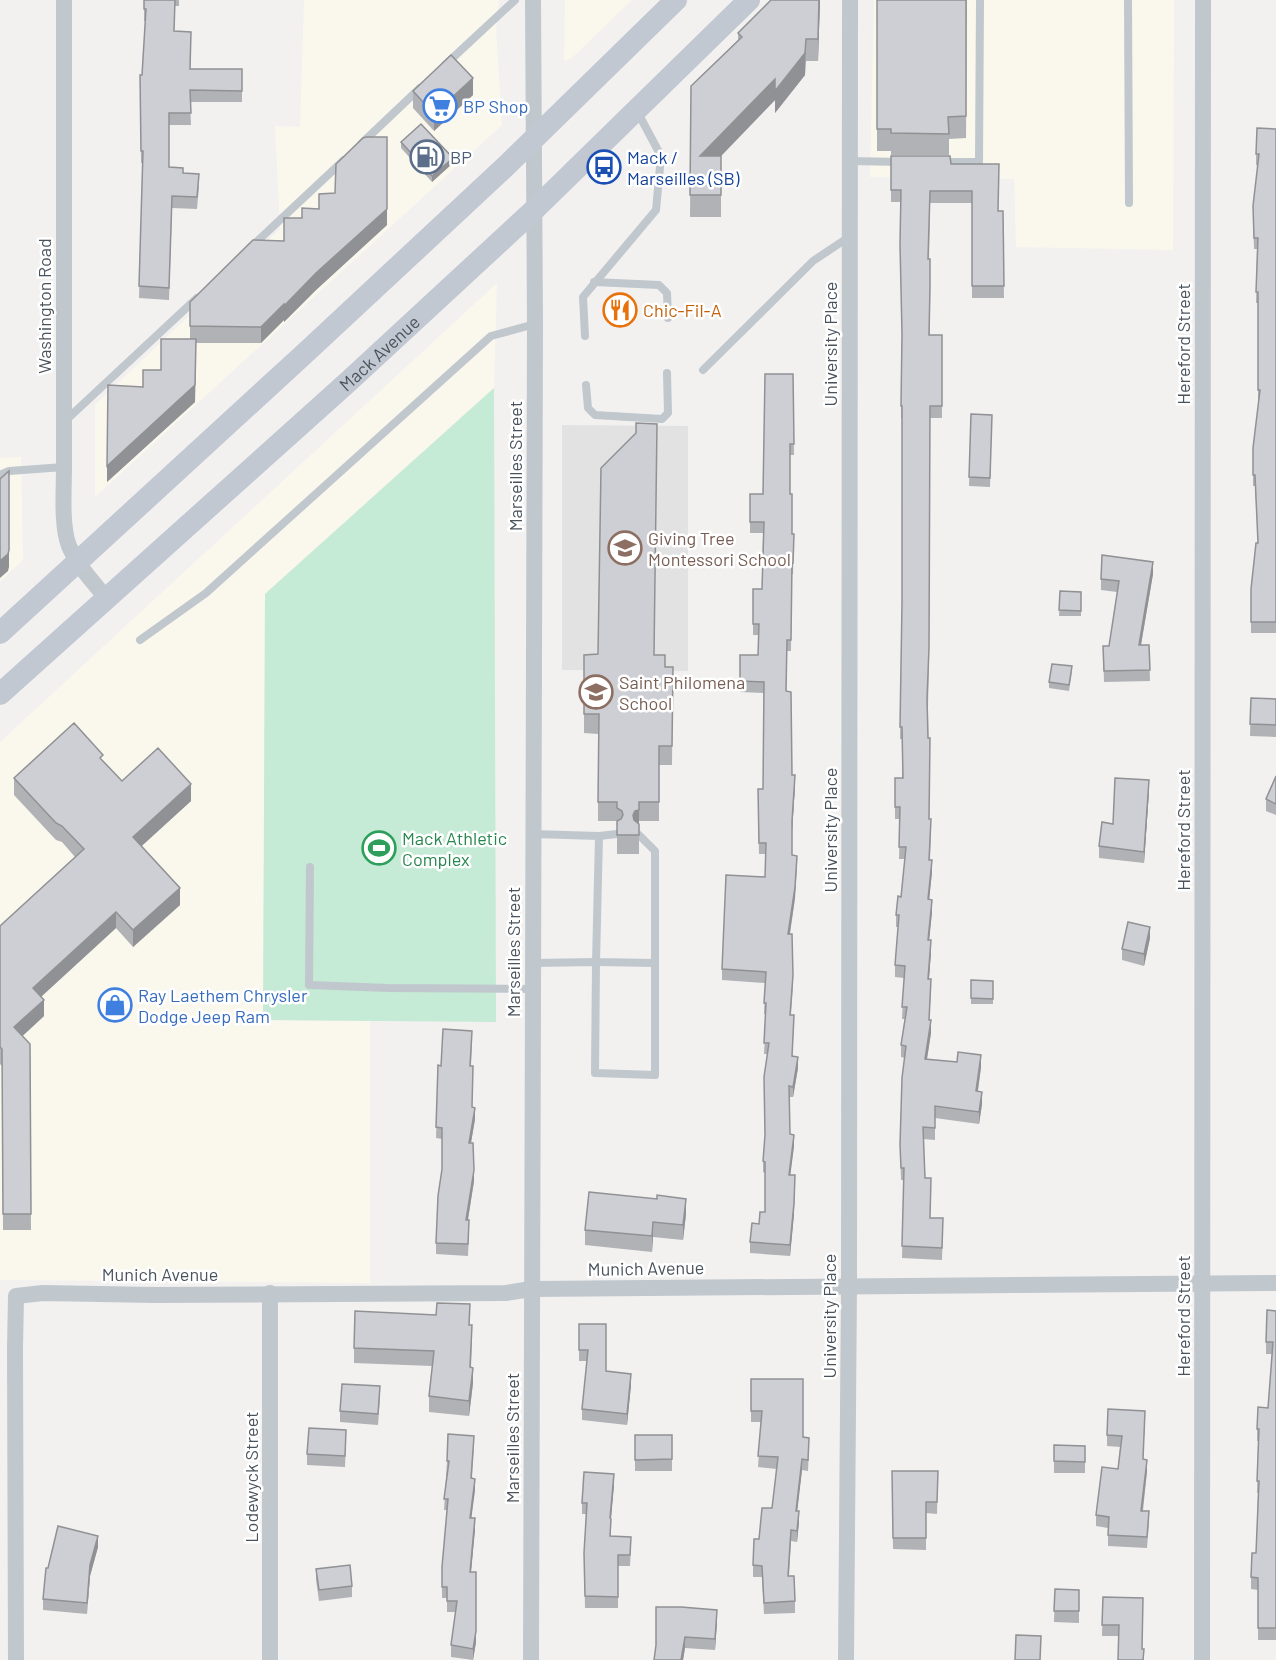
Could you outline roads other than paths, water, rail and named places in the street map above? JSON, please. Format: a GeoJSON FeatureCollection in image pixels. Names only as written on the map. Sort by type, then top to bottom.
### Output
{"type":"FeatureCollection","features":[{"type":"Feature","properties":{"kind":"main road"},"geometry":{"type":"LineString","coordinates":[[0,633],[535,139],[676,0]]}},
{"type":"Feature","properties":{"kind":"main road","name":"Mack Avenue"},"geometry":{"type":"LineString","coordinates":[[0,694],[349,381],[534,210],[749,0]]}},
{"type":"Feature","properties":{"kind":"street","name":"Washington Road"},"geometry":{"type":"LineString","coordinates":[[64,0],[65,530],[69,546],[78,561],[107,599]]}},
{"type":"Feature","properties":{"kind":"street","name":"Marseilles Street"},"geometry":{"type":"LineString","coordinates":[[531,1660],[535,324],[533,0]]}},
{"type":"Feature","properties":{"kind":"street","name":"University Place"},"geometry":{"type":"LineString","coordinates":[[846,1660],[849,1286],[850,0]]}},
{"type":"Feature","properties":{"kind":"street","name":"Hereford Street"},"geometry":{"type":"LineString","coordinates":[[1202,1660],[1203,0]]}},
{"type":"Feature","properties":{"kind":"street","name":"Munich Avenue"},"geometry":{"type":"LineString","coordinates":[[16,1660],[16,1296],[44,1293],[155,1295],[506,1293],[531,1289],[1276,1283]]}},
{"type":"Feature","properties":{"kind":"street","name":"Lodewyck Street"},"geometry":{"type":"LineString","coordinates":[[270,1293],[270,1660]]}},
{"type":"Feature","properties":{"kind":"lane"},"geometry":{"type":"LineString","coordinates":[[441,69],[515,0]]}},
{"type":"Feature","properties":{"kind":"lane"},"geometry":{"type":"LineString","coordinates":[[932,162],[979,162],[980,0]]}},
{"type":"Feature","properties":{"kind":"lane"},"geometry":{"type":"LineString","coordinates":[[1128,0],[1129,203]]}},
{"type":"Feature","properties":{"kind":"lane"},"geometry":{"type":"LineString","coordinates":[[240,257],[424,85]]}},
{"type":"Feature","properties":{"kind":"lane"},"geometry":{"type":"LineString","coordinates":[[585,336],[583,297],[656,210],[661,156],[637,111]]}},
{"type":"Feature","properties":{"kind":"lane"},"geometry":{"type":"LineString","coordinates":[[849,161],[908,162]]}},
{"type":"Feature","properties":{"kind":"lane"},"geometry":{"type":"LineString","coordinates":[[703,370],[813,261],[849,237]]}},
{"type":"Feature","properties":{"kind":"lane"},"geometry":{"type":"LineString","coordinates":[[594,282],[659,285],[667,293],[668,318]]}},
{"type":"Feature","properties":{"kind":"lane"},"geometry":{"type":"LineString","coordinates":[[64,423],[205,290]]}},
{"type":"Feature","properties":{"kind":"lane"},"geometry":{"type":"LineString","coordinates":[[140,640],[206,592],[492,336],[535,324]]}},
{"type":"Feature","properties":{"kind":"lane"},"geometry":{"type":"LineString","coordinates":[[586,385],[588,408],[595,415],[662,419],[668,413],[667,373]]}},
{"type":"Feature","properties":{"kind":"lane"},"geometry":{"type":"LineString","coordinates":[[0,475],[9,471],[64,467]]}},
{"type":"Feature","properties":{"kind":"lane"},"geometry":{"type":"LineString","coordinates":[[533,834],[599,836],[617,834]]}},
{"type":"Feature","properties":{"kind":"lane"},"geometry":{"type":"LineString","coordinates":[[599,836],[595,1073],[655,1075],[655,851],[639,835]]}},
{"type":"Feature","properties":{"kind":"lane"},"geometry":{"type":"LineString","coordinates":[[310,867],[309,985],[532,989]]}},
{"type":"Feature","properties":{"kind":"lane"},"geometry":{"type":"LineString","coordinates":[[533,963],[655,963]]}},
{"type":"Feature","properties":{"kind":"place","name":"BP Shop"},"geometry":{"type":"Point","coordinates":[440,106]}},
{"type":"Feature","properties":{"kind":"place","name":"BP"},"geometry":{"type":"Point","coordinates":[427,157]}},
{"type":"Feature","properties":{"kind":"place","name":"Mack / Marseilles (SB)"},"geometry":{"type":"Point","coordinates":[604,167]}},
{"type":"Feature","properties":{"kind":"place","name":"Chic-Fil-A"},"geometry":{"type":"Point","coordinates":[620,310]}},
{"type":"Feature","properties":{"kind":"place","name":"Giving Tree Montessori School"},"geometry":{"type":"Point","coordinates":[625,548]}},
{"type":"Feature","properties":{"kind":"place","name":"Saint Philomena School"},"geometry":{"type":"Point","coordinates":[596,692]}},
{"type":"Feature","properties":{"kind":"place","name":"Mack Athletic Complex"},"geometry":{"type":"Point","coordinates":[379,848]}},
{"type":"Feature","properties":{"kind":"place","name":"Ray Laethem Chrysler Dodge Jeep Ram"},"geometry":{"type":"Point","coordinates":[115,1005]}}]}
